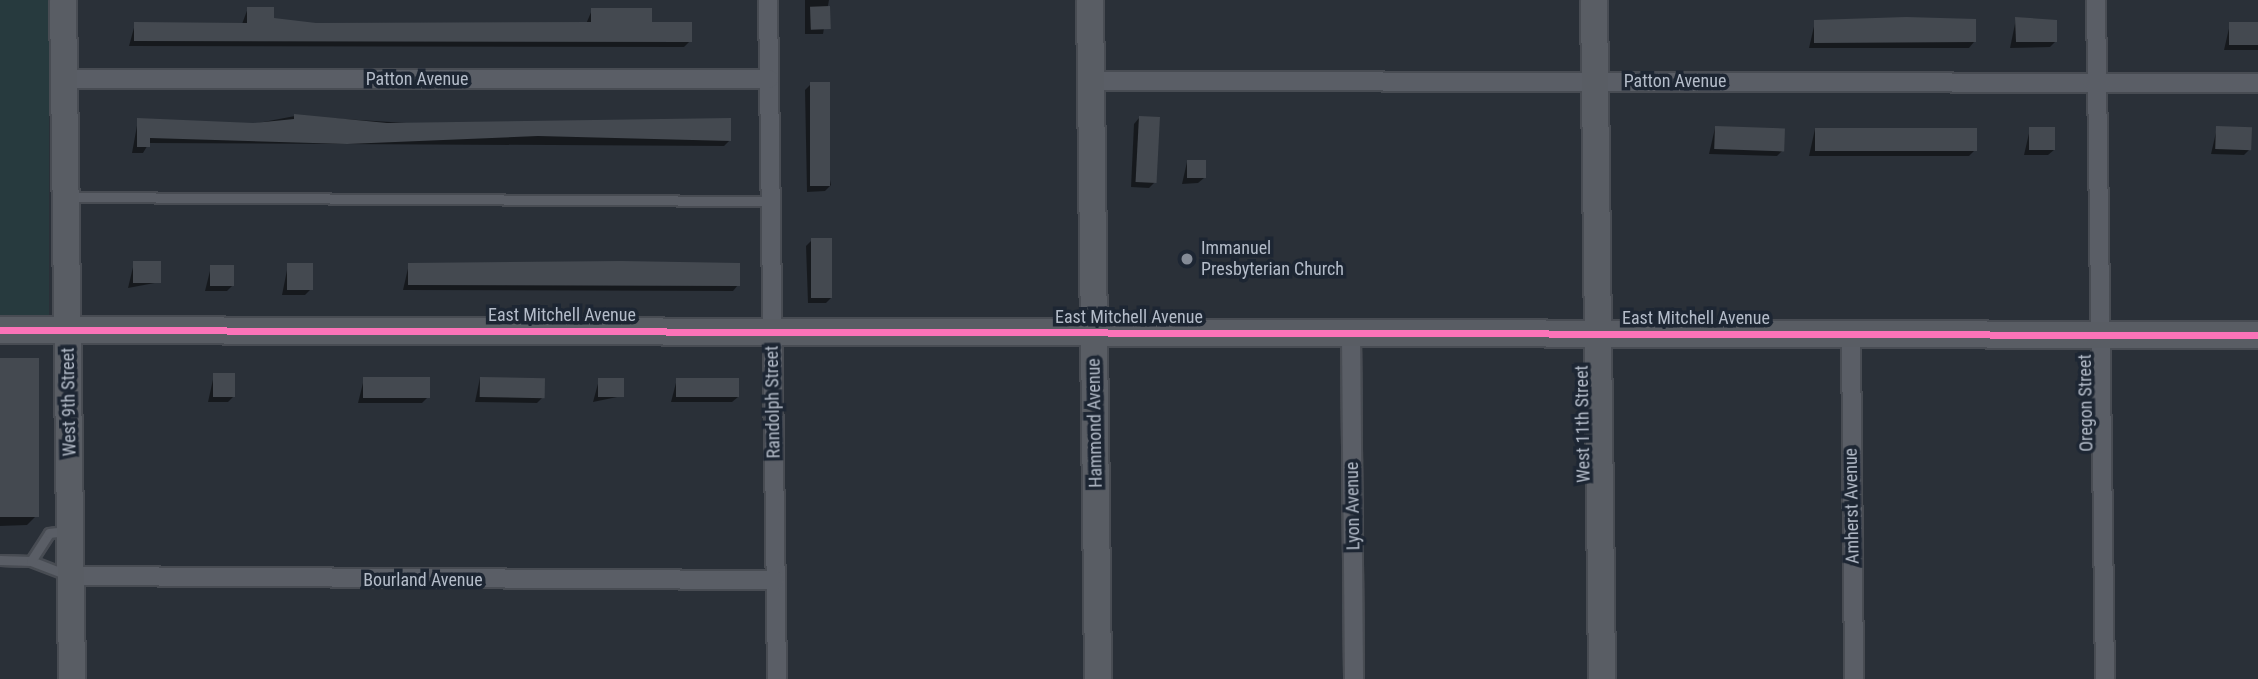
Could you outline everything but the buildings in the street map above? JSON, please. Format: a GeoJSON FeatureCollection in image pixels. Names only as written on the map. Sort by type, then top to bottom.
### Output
{"type":"FeatureCollection","features":[{"type":"Feature","properties":{"kind":"street","name":"West 9th Street"},"geometry":{"type":"LineString","coordinates":[[63,0],[72,679]]}},
{"type":"Feature","properties":{"kind":"street","name":"Randolph Street"},"geometry":{"type":"LineString","coordinates":[[768,0],[777,679]]}},
{"type":"Feature","properties":{"kind":"street","name":"Hammond Avenue"},"geometry":{"type":"LineString","coordinates":[[1090,0],[1098,679]]}},
{"type":"Feature","properties":{"kind":"street","name":"West 11th Street"},"geometry":{"type":"LineString","coordinates":[[1594,0],[1602,679]]}},
{"type":"Feature","properties":{"kind":"street","name":"Oregon Street"},"geometry":{"type":"LineString","coordinates":[[2096,0],[2105,679]]}},
{"type":"Feature","properties":{"kind":"street","name":"Patton Avenue"},"geometry":{"type":"LineString","coordinates":[[64,79],[769,79]]}},
{"type":"Feature","properties":{"kind":"street","name":"Patton Avenue"},"geometry":{"type":"LineString","coordinates":[[1092,81],[2258,83]]}},
{"type":"Feature","properties":{"kind":"street","name":"East Mitchell Avenue"},"geometry":{"type":"LineString","coordinates":[[0,330],[2258,335]]}},
{"type":"Feature","properties":{"kind":"street","name":"Lyon Avenue"},"geometry":{"type":"LineString","coordinates":[[1351,333],[1354,679]]}},
{"type":"Feature","properties":{"kind":"street","name":"Amherst Avenue"},"geometry":{"type":"LineString","coordinates":[[1851,334],[1854,679]]}},
{"type":"Feature","properties":{"kind":"street","name":"Bourland Avenue"},"geometry":{"type":"LineString","coordinates":[[71,576],[775,580]]}},
{"type":"Feature","properties":{"kind":"lane"},"geometry":{"type":"LineString","coordinates":[[67,197],[771,201]]}},
{"type":"Feature","properties":{"kind":"lane"},"geometry":{"type":"LineString","coordinates":[[31,561],[49,533],[71,531]]}},
{"type":"Feature","properties":{"kind":"lane"},"geometry":{"type":"LineString","coordinates":[[0,560],[31,561],[50,574],[71,576]]}},
{"type":"Feature","properties":{"kind":"green space"},"geometry":{"type":"Polygon","coordinates":[[[0,0],[49,0],[49,315],[0,315],[0,0]]]}},
{"type":"Feature","properties":{"kind":"cycle path"},"geometry":{"type":"LineString","coordinates":[[0,330],[2258,335]]}},
{"type":"Feature","properties":{"kind":"place","name":"Immanuel Presbyterian Church"},"geometry":{"type":"Point","coordinates":[1187,259]}}]}
